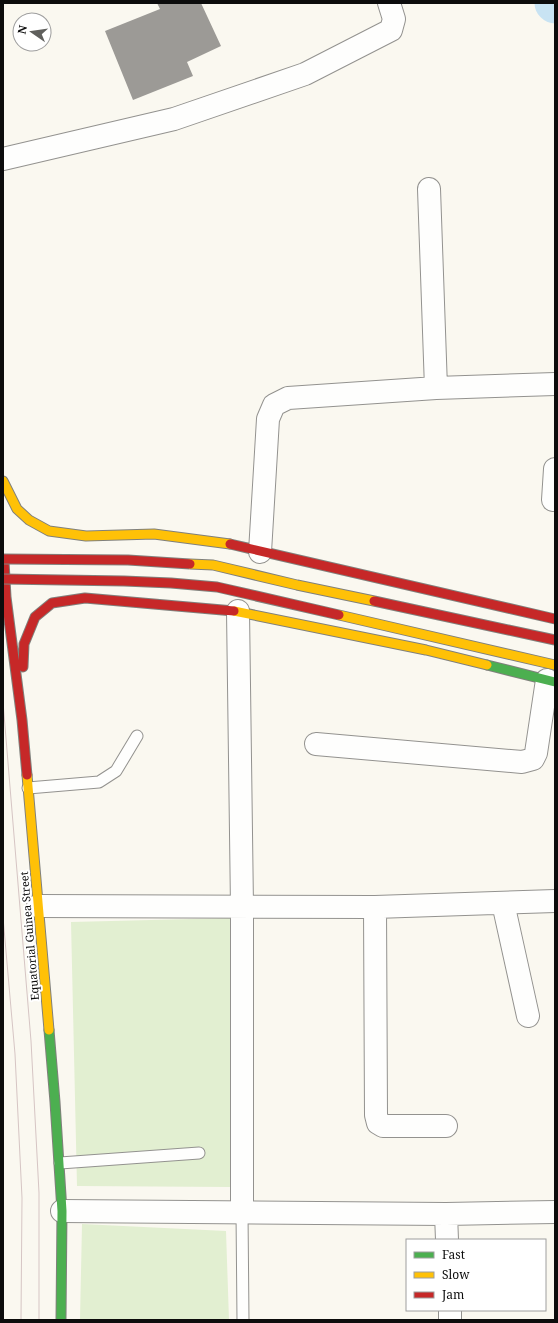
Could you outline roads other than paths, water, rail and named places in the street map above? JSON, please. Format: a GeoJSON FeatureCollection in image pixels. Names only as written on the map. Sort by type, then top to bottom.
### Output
{"type":"FeatureCollection","features":[{"type":"Feature","properties":{"kind":"main road"},"geometry":{"type":"LineString","coordinates":[[3,482],[17,509],[29,520],[49,531],[86,536],[154,534],[234,545],[555,619]]}},
{"type":"Feature","properties":{"kind":"main road"},"geometry":{"type":"LineString","coordinates":[[16,520],[29,520]]}},
{"type":"Feature","properties":{"kind":"main road","name":"Equatorial Guinea Street"},"geometry":{"type":"LineString","coordinates":[[3,552],[5,604],[22,720],[56,1102],[62,1211],[61,1320]]}},
{"type":"Feature","properties":{"kind":"main road"},"geometry":{"type":"LineString","coordinates":[[3,559],[128,560],[213,565],[297,585],[555,640]]}},
{"type":"Feature","properties":{"kind":"main road"},"geometry":{"type":"LineString","coordinates":[[3,579],[124,580],[217,587],[552,676]]}},
{"type":"Feature","properties":{"kind":"main road"},"geometry":{"type":"LineString","coordinates":[[38,604],[86,598],[238,611],[552,676]]}},
{"type":"Feature","properties":{"kind":"main road"},"geometry":{"type":"LineString","coordinates":[[22,720],[24,644],[35,617],[52,603]]}},
{"type":"Feature","properties":{"kind":"main road"},"geometry":{"type":"LineString","coordinates":[[5,604],[18,604]]}},
{"type":"Feature","properties":{"kind":"street"},"geometry":{"type":"LineString","coordinates":[[3,159],[174,119],[305,74],[391,30],[394,18],[389,3]]}},
{"type":"Feature","properties":{"kind":"street"},"geometry":{"type":"LineString","coordinates":[[428,189],[436,388]]}},
{"type":"Feature","properties":{"kind":"street"},"geometry":{"type":"LineString","coordinates":[[260,552],[268,419],[274,405],[288,398],[436,388],[555,384]]}},
{"type":"Feature","properties":{"kind":"street"},"geometry":{"type":"LineString","coordinates":[[553,500],[555,469]]}},
{"type":"Feature","properties":{"kind":"street"},"geometry":{"type":"LineString","coordinates":[[238,611],[242,907],[242,1212]]}},
{"type":"Feature","properties":{"kind":"street"},"geometry":{"type":"LineString","coordinates":[[316,744],[522,762],[533,758],[536,753],[552,676]]}},
{"type":"Feature","properties":{"kind":"street"},"geometry":{"type":"LineString","coordinates":[[38,906],[375,907],[555,901]]}},
{"type":"Feature","properties":{"kind":"street"},"geometry":{"type":"LineString","coordinates":[[503,903],[528,1016]]}},
{"type":"Feature","properties":{"kind":"street"},"geometry":{"type":"LineString","coordinates":[[375,907],[376,1114],[378,1123],[383,1126],[446,1126]]}},
{"type":"Feature","properties":{"kind":"street"},"geometry":{"type":"LineString","coordinates":[[62,1211],[446,1214],[555,1212]]}},
{"type":"Feature","properties":{"kind":"street"},"geometry":{"type":"LineString","coordinates":[[446,1214],[447,1239]]}},
{"type":"Feature","properties":{"kind":"lane"},"geometry":{"type":"LineString","coordinates":[[28,788],[99,782],[116,771],[137,736]]}},
{"type":"Feature","properties":{"kind":"lane"},"geometry":{"type":"LineString","coordinates":[[60,1163],[199,1153]]}},
{"type":"Feature","properties":{"kind":"lane"},"geometry":{"type":"LineString","coordinates":[[242,1212],[242,1320]]}},
{"type":"Feature","properties":{"kind":"tram line"},"geometry":{"type":"LineString","coordinates":[[3,702],[31,1041],[39,1193],[39,1320]]}},
{"type":"Feature","properties":{"kind":"tram line"},"geometry":{"type":"LineString","coordinates":[[3,917],[15,1054],[22,1198],[21,1320]]}}]}
